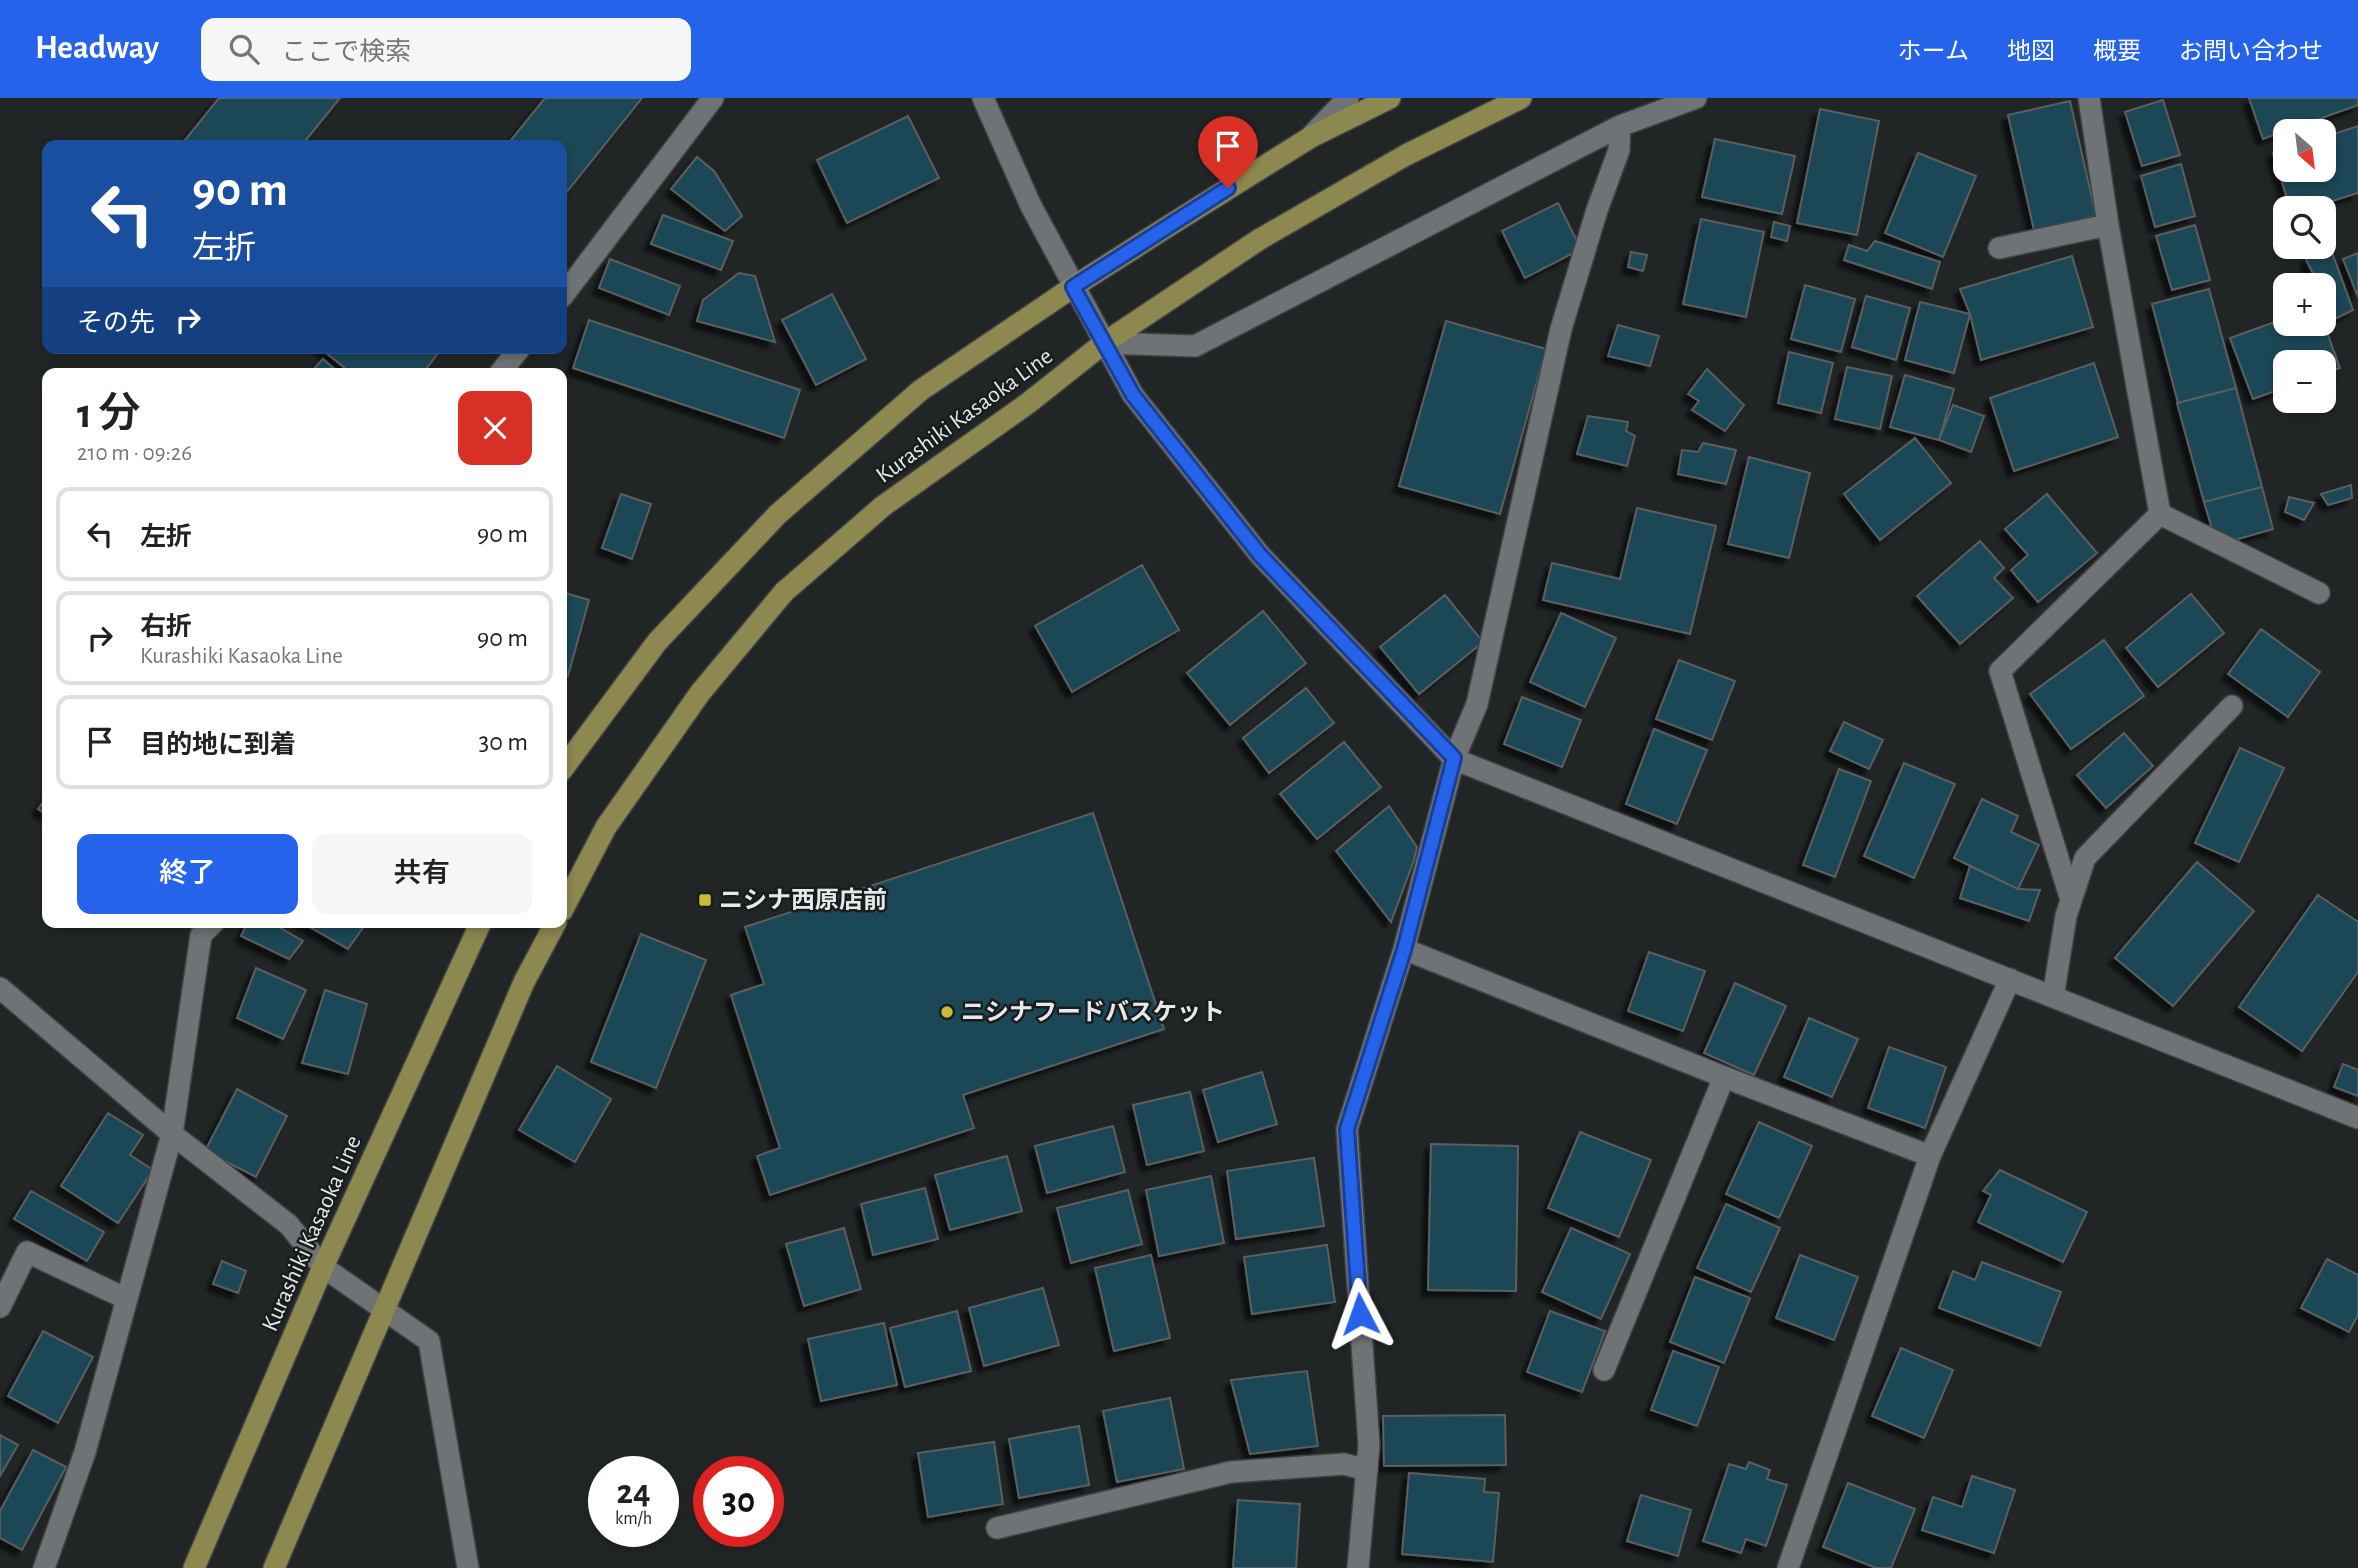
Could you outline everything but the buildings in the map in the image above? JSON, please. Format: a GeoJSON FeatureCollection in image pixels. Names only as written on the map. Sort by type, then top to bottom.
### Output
{"type":"FeatureCollection","features":[{"type":"Feature","properties":{"kind":"main road","name":"Kurashiki Kasaoka Line"},"geometry":{"type":"LineString","coordinates":[[567,763],[657,642],[778,514],[921,390],[1073,287],[1311,137],[1390,98]]}},
{"type":"Feature","properties":{"kind":"main road","name":"Kurashiki Kasaoka Line"},"geometry":{"type":"LineString","coordinates":[[567,901],[606,827],[700,693],[784,592],[883,506],[1027,404],[1104,343],[1260,239],[1406,155],[1521,98]]}},
{"type":"Feature","properties":{"kind":"main road","name":"Kurashiki Kasaoka Line"},"geometry":{"type":"LineString","coordinates":[[194,1568],[323,1267],[478,928]]}},
{"type":"Feature","properties":{"kind":"main road"},"geometry":{"type":"LineString","coordinates":[[274,1568],[524,982],[553,928]]}},
{"type":"Feature","properties":{"kind":"street"},"geometry":{"type":"LineString","coordinates":[[567,290],[713,98]]}},
{"type":"Feature","properties":{"kind":"street"},"geometry":{"type":"LineString","coordinates":[[983,98],[1031,206],[1133,395],[1260,555],[1454,758],[2358,1118]]}},
{"type":"Feature","properties":{"kind":"street"},"geometry":{"type":"LineString","coordinates":[[1311,137],[1348,98]]}},
{"type":"Feature","properties":{"kind":"street"},"geometry":{"type":"LineString","coordinates":[[1104,343],[1195,346],[1620,126],[1696,98]]}},
{"type":"Feature","properties":{"kind":"street"},"geometry":{"type":"LineString","coordinates":[[2089,98],[2108,225],[2160,514]]}},
{"type":"Feature","properties":{"kind":"street"},"geometry":{"type":"LineString","coordinates":[[1358,1568],[1369,1445],[1347,1129],[1404,950],[1454,758],[1477,704],[1561,329],[1619,150],[1620,126]]}},
{"type":"Feature","properties":{"kind":"street"},"geometry":{"type":"LineString","coordinates":[[1999,248],[2108,225]]}},
{"type":"Feature","properties":{"kind":"street"},"geometry":{"type":"LineString","coordinates":[[504,368],[515,354]]}},
{"type":"Feature","properties":{"kind":"street"},"geometry":{"type":"LineString","coordinates":[[2160,514],[2319,593]]}},
{"type":"Feature","properties":{"kind":"street"},"geometry":{"type":"LineString","coordinates":[[2071,900],[2000,671],[2160,514]]}},
{"type":"Feature","properties":{"kind":"street"},"geometry":{"type":"LineString","coordinates":[[2053,996],[2066,916],[2085,858],[2232,706]]}},
{"type":"Feature","properties":{"kind":"street"},"geometry":{"type":"LineString","coordinates":[[44,1568],[85,1452],[172,1134],[201,935],[208,928]]}},
{"type":"Feature","properties":{"kind":"street"},"geometry":{"type":"LineString","coordinates":[[1404,950],[1930,1156]]}},
{"type":"Feature","properties":{"kind":"street"},"geometry":{"type":"LineString","coordinates":[[1788,1568],[1930,1156],[2010,979]]}},
{"type":"Feature","properties":{"kind":"street"},"geometry":{"type":"LineString","coordinates":[[0,988],[172,1134],[289,1225],[323,1267],[429,1341],[468,1568]]}},
{"type":"Feature","properties":{"kind":"street"},"geometry":{"type":"LineString","coordinates":[[1604,1370],[1724,1077]]}},
{"type":"Feature","properties":{"kind":"street"},"geometry":{"type":"LineString","coordinates":[[0,1307],[27,1252],[127,1299]]}},
{"type":"Feature","properties":{"kind":"street"},"geometry":{"type":"LineString","coordinates":[[997,1528],[1231,1472],[1344,1464],[1367,1470]]}},
{"type":"Feature","properties":{"kind":"place","name":"ニシナ西原店前"},"geometry":{"type":"Point","coordinates":[705,900]}},
{"type":"Feature","properties":{"kind":"place","name":"ニシナフードバスケット"},"geometry":{"type":"Point","coordinates":[947,1012]}},
{"type":"Feature","properties":{"kind":"route"},"geometry":{"type":"LineString","coordinates":[[1228,188],[1073,287],[1133,395],[1260,555],[1454,758],[1404,950],[1347,1129],[1360,1314]]}}]}
